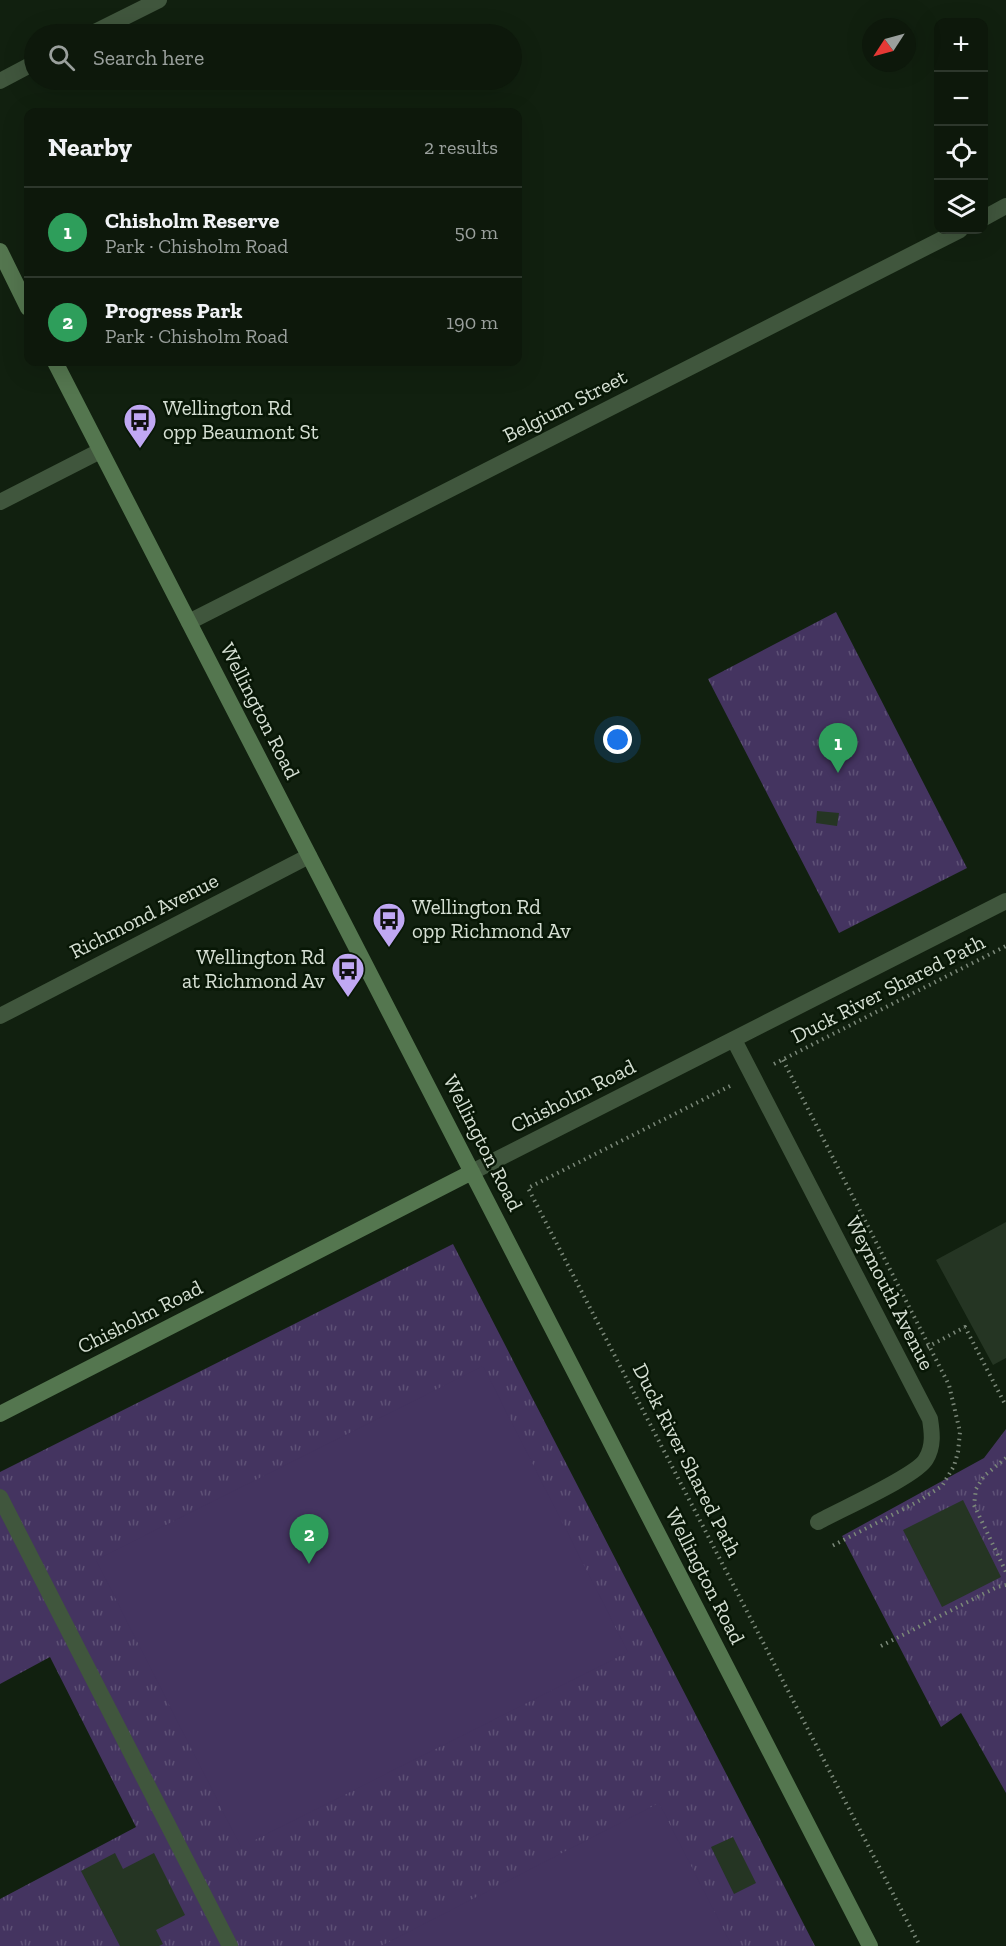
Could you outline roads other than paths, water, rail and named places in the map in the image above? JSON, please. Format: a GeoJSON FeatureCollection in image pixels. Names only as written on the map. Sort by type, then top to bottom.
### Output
{"type":"FeatureCollection","features":[{"type":"Feature","properties":{"kind":"main road"},"geometry":{"type":"LineString","coordinates":[[0,251],[24,300]]}},
{"type":"Feature","properties":{"kind":"main road","name":"Wellington Road"},"geometry":{"type":"LineString","coordinates":[[58,366],[870,1946]]}},
{"type":"Feature","properties":{"kind":"main road","name":"Chisholm Road"},"geometry":{"type":"LineString","coordinates":[[0,1414],[472,1172]]}},
{"type":"Feature","properties":{"kind":"street"},"geometry":{"type":"LineString","coordinates":[[111,24],[159,0]]}},
{"type":"Feature","properties":{"kind":"street"},"geometry":{"type":"LineString","coordinates":[[0,81],[24,68]]}},
{"type":"Feature","properties":{"kind":"street"},"geometry":{"type":"LineString","coordinates":[[988,216],[1006,206]]}},
{"type":"Feature","properties":{"kind":"street","name":"Belgium Street"},"geometry":{"type":"LineString","coordinates":[[189,622],[952,234]]}},
{"type":"Feature","properties":{"kind":"street"},"geometry":{"type":"LineString","coordinates":[[0,502],[100,451]]}},
{"type":"Feature","properties":{"kind":"street","name":"Richmond Avenue"},"geometry":{"type":"LineString","coordinates":[[0,1016],[309,856]]}},
{"type":"Feature","properties":{"kind":"street","name":"Chisholm Road"},"geometry":{"type":"LineString","coordinates":[[472,1172],[1006,901]]}},
{"type":"Feature","properties":{"kind":"street","name":"Weymouth Avenue"},"geometry":{"type":"LineString","coordinates":[[734,1040],[930,1419],[933,1439],[926,1460],[911,1474],[818,1522]]}},
{"type":"Feature","properties":{"kind":"street"},"geometry":{"type":"LineString","coordinates":[[0,1497],[230,1946]]}},
{"type":"Feature","properties":{"kind":"place","name":"Wellington Rd opp Beaumont St"},"geometry":{"type":"Point","coordinates":[140,449]}},
{"type":"Feature","properties":{"kind":"place","name":"Chisholm Reserve"},"geometry":{"type":"Point","coordinates":[838,773]}},
{"type":"Feature","properties":{"kind":"place","name":"Wellington Rd opp Richmond Av"},"geometry":{"type":"Point","coordinates":[389,948]}},
{"type":"Feature","properties":{"kind":"place","name":"Wellington Rd at Richmond Av"},"geometry":{"type":"Point","coordinates":[348,998]}},
{"type":"Feature","properties":{"kind":"place","name":"Progress Park"},"geometry":{"type":"Point","coordinates":[309,1564]}}]}
